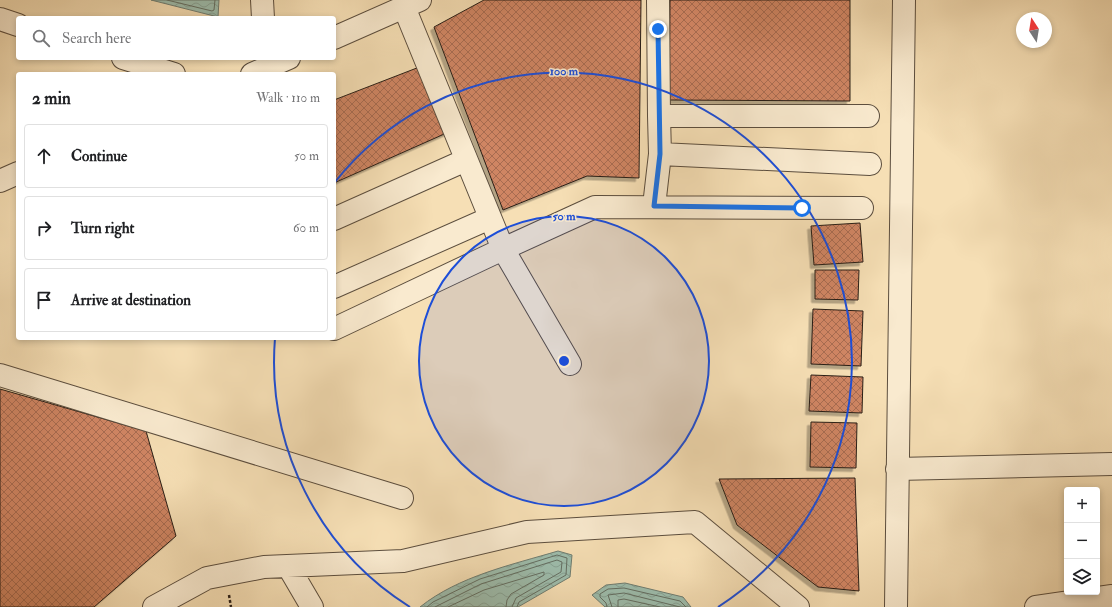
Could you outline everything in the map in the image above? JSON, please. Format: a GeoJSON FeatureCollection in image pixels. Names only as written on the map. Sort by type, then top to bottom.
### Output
{"type":"FeatureCollection","features":[{"type":"Feature","properties":{"kind":"street"},"geometry":{"type":"LineString","coordinates":[[262,0],[263,16]]}},
{"type":"Feature","properties":{"kind":"street"},"geometry":{"type":"LineString","coordinates":[[654,206],[660,154],[658,0]]}},
{"type":"Feature","properties":{"kind":"street"},"geometry":{"type":"LineString","coordinates":[[896,607],[904,0]]}},
{"type":"Feature","properties":{"kind":"street"},"geometry":{"type":"LineString","coordinates":[[336,37],[412,3],[466,160],[502,249],[570,364]]}},
{"type":"Feature","properties":{"kind":"street"},"geometry":{"type":"LineString","coordinates":[[0,19],[16,24]]}},
{"type":"Feature","properties":{"kind":"street"},"geometry":{"type":"LineString","coordinates":[[129,60],[168,72]]}},
{"type":"Feature","properties":{"kind":"street"},"geometry":{"type":"LineString","coordinates":[[261,67],[283,60]]}},
{"type":"Feature","properties":{"kind":"street"},"geometry":{"type":"LineString","coordinates":[[660,116],[868,116]]}},
{"type":"Feature","properties":{"kind":"street"},"geometry":{"type":"LineString","coordinates":[[660,154],[870,164]]}},
{"type":"Feature","properties":{"kind":"street"},"geometry":{"type":"LineString","coordinates":[[336,218],[466,160]]}},
{"type":"Feature","properties":{"kind":"street"},"geometry":{"type":"LineString","coordinates":[[0,181],[16,174]]}},
{"type":"Feature","properties":{"kind":"street"},"geometry":{"type":"LineString","coordinates":[[336,328],[502,249],[595,207],[654,206],[862,208]]}},
{"type":"Feature","properties":{"kind":"street"},"geometry":{"type":"LineString","coordinates":[[336,286],[490,218]]}},
{"type":"Feature","properties":{"kind":"street"},"geometry":{"type":"LineString","coordinates":[[0,375],[402,498]]}},
{"type":"Feature","properties":{"kind":"street"},"geometry":{"type":"LineString","coordinates":[[898,469],[1112,464]]}},
{"type":"Feature","properties":{"kind":"street"},"geometry":{"type":"LineString","coordinates":[[154,607],[207,578],[264,567],[403,561],[527,532],[695,522],[798,607]]}},
{"type":"Feature","properties":{"kind":"street"},"geometry":{"type":"LineString","coordinates":[[288,566],[312,607]]}},
{"type":"Feature","properties":{"kind":"street"},"geometry":{"type":"LineString","coordinates":[[1036,607],[1112,596]]}},
{"type":"Feature","properties":{"kind":"water"},"geometry":{"type":"Polygon","coordinates":[[[151,0],[219,0],[218,16],[151,0]]]}},
{"type":"Feature","properties":{"kind":"water"},"geometry":{"type":"Polygon","coordinates":[[[558,551],[572,555],[570,577],[518,607],[420,607],[435,596],[468,579],[558,551]]]}},
{"type":"Feature","properties":{"kind":"water"},"geometry":{"type":"Polygon","coordinates":[[[625,583],[683,597],[691,607],[605,607],[592,595],[606,585],[625,583]]]}},
{"type":"Feature","properties":{"kind":"building"},"geometry":{"type":"Polygon","coordinates":[[[484,0],[641,0],[639,178],[587,176],[503,210],[434,27],[484,0]]]}},
{"type":"Feature","properties":{"kind":"building"},"geometry":{"type":"Polygon","coordinates":[[[670,0],[850,0],[850,101],[669,100],[670,0]]]}},
{"type":"Feature","properties":{"kind":"building"},"geometry":{"type":"Polygon","coordinates":[[[422,66],[451,131],[336,182],[336,99],[422,66]]]}},
{"type":"Feature","properties":{"kind":"building"},"geometry":{"type":"Polygon","coordinates":[[[860,223],[863,262],[814,265],[811,226],[860,223]]]}},
{"type":"Feature","properties":{"kind":"building"},"geometry":{"type":"Polygon","coordinates":[[[815,270],[859,270],[858,300],[815,299],[815,270]]]}},
{"type":"Feature","properties":{"kind":"building"},"geometry":{"type":"Polygon","coordinates":[[[813,309],[863,311],[861,366],[811,364],[813,309]]]}},
{"type":"Feature","properties":{"kind":"building"},"geometry":{"type":"Polygon","coordinates":[[[811,375],[863,377],[862,413],[809,411],[811,375]]]}},
{"type":"Feature","properties":{"kind":"building"},"geometry":{"type":"Polygon","coordinates":[[[0,389],[146,431],[176,536],[94,607],[0,607],[0,389]]]}},
{"type":"Feature","properties":{"kind":"building"},"geometry":{"type":"Polygon","coordinates":[[[811,422],[857,423],[856,468],[810,467],[811,422]]]}},
{"type":"Feature","properties":{"kind":"building"},"geometry":{"type":"Polygon","coordinates":[[[855,478],[859,591],[818,587],[737,525],[719,479],[855,478]]]}},
{"type":"Feature","properties":{"kind":"route"},"geometry":{"type":"LineString","coordinates":[[658,29],[660,154],[654,206],[802,208]]}}]}
